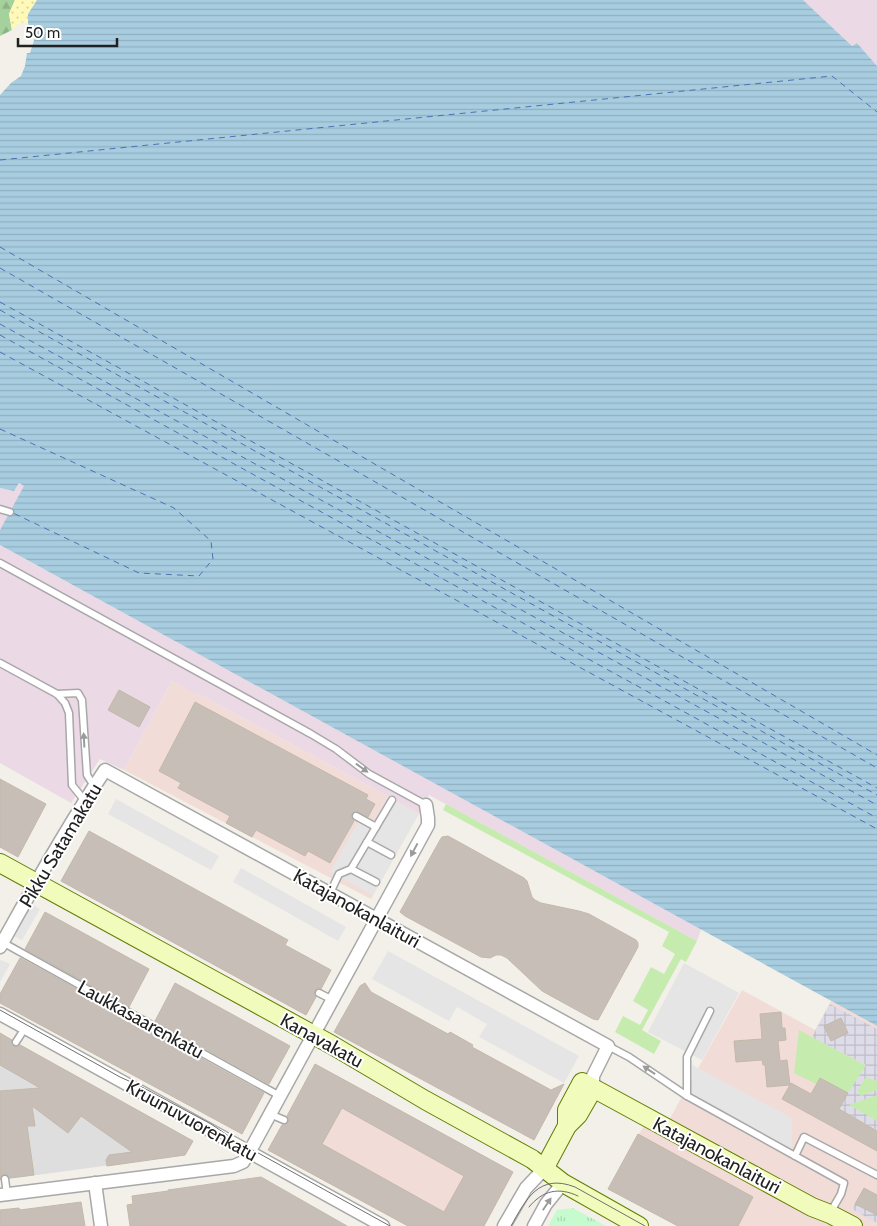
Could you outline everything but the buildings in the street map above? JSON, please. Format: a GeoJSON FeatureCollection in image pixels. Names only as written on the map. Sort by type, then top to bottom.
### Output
{"type":"FeatureCollection","features":[{"type":"Feature","properties":{"kind":"main road","name":"Kanavakatu"},"geometry":{"type":"LineString","coordinates":[[0,863],[314,1035],[425,1100],[532,1158],[563,1183],[639,1226]]}},
{"type":"Feature","properties":{"kind":"main road"},"geometry":{"type":"LineString","coordinates":[[544,1168],[567,1126],[578,1115],[589,1082]]}},
{"type":"Feature","properties":{"kind":"main road","name":"Katajanokanlaituri"},"geometry":{"type":"LineString","coordinates":[[589,1082],[812,1207],[853,1226]]}},
{"type":"Feature","properties":{"kind":"street","name":"Pikku Satamakatu"},"geometry":{"type":"LineString","coordinates":[[1,945],[94,786],[106,770]]}},
{"type":"Feature","properties":{"kind":"street","name":"Katajanokanlaituri"},"geometry":{"type":"LineString","coordinates":[[106,770],[608,1046]]}},
{"type":"Feature","properties":{"kind":"street"},"geometry":{"type":"LineString","coordinates":[[3,1195],[229,1167],[243,1162],[428,825],[426,805]]}},
{"type":"Feature","properties":{"kind":"street","name":"Kruunuvuorenkatu"},"geometry":{"type":"LineString","coordinates":[[0,1014],[383,1226]]}},
{"type":"Feature","properties":{"kind":"street"},"geometry":{"type":"LineString","coordinates":[[589,1082],[608,1046]]}},
{"type":"Feature","properties":{"kind":"street"},"geometry":{"type":"LineString","coordinates":[[504,1226],[526,1188],[544,1168]]}},
{"type":"Feature","properties":{"kind":"street"},"geometry":{"type":"LineString","coordinates":[[95,1183],[101,1226]]}},
{"type":"Feature","properties":{"kind":"street"},"geometry":{"type":"LineString","coordinates":[[534,1226],[546,1204],[563,1183]]}},
{"type":"Feature","properties":{"kind":"lane"},"geometry":{"type":"LineString","coordinates":[[0,509],[10,512]]}},
{"type":"Feature","properties":{"kind":"lane"},"geometry":{"type":"LineString","coordinates":[[0,563],[322,740],[369,774],[426,805]]}},
{"type":"Feature","properties":{"kind":"lane"},"geometry":{"type":"LineString","coordinates":[[0,663],[57,694],[64,703],[69,713],[72,785],[85,801]]}},
{"type":"Feature","properties":{"kind":"lane"},"geometry":{"type":"LineString","coordinates":[[57,694],[78,693],[82,700],[87,775],[94,786]]}},
{"type":"Feature","properties":{"kind":"lane"},"geometry":{"type":"LineString","coordinates":[[330,893],[339,874],[351,869],[392,800]]}},
{"type":"Feature","properties":{"kind":"lane"},"geometry":{"type":"LineString","coordinates":[[356,816],[376,827]]}},
{"type":"Feature","properties":{"kind":"lane"},"geometry":{"type":"LineString","coordinates":[[367,842],[391,855]]}},
{"type":"Feature","properties":{"kind":"lane"},"geometry":{"type":"LineString","coordinates":[[351,869],[376,882]]}},
{"type":"Feature","properties":{"kind":"lane","name":"Laukkasaarenkatu"},"geometry":{"type":"LineString","coordinates":[[1,945],[280,1096]]}},
{"type":"Feature","properties":{"kind":"lane"},"geometry":{"type":"LineString","coordinates":[[319,993],[333,1000]]}},
{"type":"Feature","properties":{"kind":"lane"},"geometry":{"type":"LineString","coordinates":[[687,1096],[687,1057],[710,1011]]}},
{"type":"Feature","properties":{"kind":"lane"},"geometry":{"type":"LineString","coordinates":[[16,1042],[25,1028]]}},
{"type":"Feature","properties":{"kind":"lane"},"geometry":{"type":"LineString","coordinates":[[608,1046],[629,1057],[687,1096],[844,1183],[841,1194],[830,1214]]}},
{"type":"Feature","properties":{"kind":"lane"},"geometry":{"type":"LineString","coordinates":[[270,1114],[284,1120]]}},
{"type":"Feature","properties":{"kind":"lane"},"geometry":{"type":"LineString","coordinates":[[795,1156],[804,1137],[877,1175]]}},
{"type":"Feature","properties":{"kind":"lane"},"geometry":{"type":"LineString","coordinates":[[3,1195],[5,1179]]}},
{"type":"Feature","properties":{"kind":"shaded area"},"geometry":{"type":"Polygon","coordinates":[[[803,0],[877,0],[877,66],[857,43],[852,46],[803,0]]]}},
{"type":"Feature","properties":{"kind":"shaded area"},"geometry":{"type":"Polygon","coordinates":[[[19,483],[25,486],[0,530],[0,488],[14,491],[19,483]]]}},
{"type":"Feature","properties":{"kind":"shaded area"},"geometry":{"type":"Polygon","coordinates":[[[0,545],[701,929],[697,941],[429,795],[419,813],[172,681],[124,770],[100,759],[71,803],[0,763],[0,545]]]}},
{"type":"Feature","properties":{"kind":"shaded area"},"geometry":{"type":"Polygon","coordinates":[[[172,681],[419,813],[371,899],[124,770],[172,681]]]}},
{"type":"Feature","properties":{"kind":"shaded area"},"geometry":{"type":"Polygon","coordinates":[[[387,797],[419,814],[373,895],[330,872],[360,818],[372,825],[387,797]]]}},
{"type":"Feature","properties":{"kind":"shaded area"},"geometry":{"type":"Polygon","coordinates":[[[116,799],[219,856],[211,870],[108,814],[116,799]]]}},
{"type":"Feature","properties":{"kind":"shaded area"},"geometry":{"type":"Polygon","coordinates":[[[241,868],[346,927],[338,941],[233,882],[241,868]]]}},
{"type":"Feature","properties":{"kind":"shaded area"},"geometry":{"type":"Polygon","coordinates":[[[31,904],[40,909],[22,940],[14,936],[31,904]]]}},
{"type":"Feature","properties":{"kind":"shaded area"},"geometry":{"type":"Polygon","coordinates":[[[388,951],[579,1056],[564,1083],[479,1037],[487,1024],[457,1007],[449,1021],[372,979],[388,951]]]}},
{"type":"Feature","properties":{"kind":"shaded area"},"geometry":{"type":"Polygon","coordinates":[[[0,961],[10,964],[0,982],[0,961]]]}},
{"type":"Feature","properties":{"kind":"shaded area"},"geometry":{"type":"Polygon","coordinates":[[[684,963],[739,993],[702,1060],[648,1032],[684,963]]]}},
{"type":"Feature","properties":{"kind":"shaded area"},"geometry":{"type":"Polygon","coordinates":[[[742,990],[815,1030],[831,1001],[877,1026],[877,1226],[678,1226],[609,1189],[648,1118],[665,1127],[742,990]]]}},
{"type":"Feature","properties":{"kind":"shaded area"},"geometry":{"type":"Polygon","coordinates":[[[830,1004],[877,1029],[877,1081],[866,1077],[857,1091],[861,1096],[877,1090],[877,1095],[849,1105],[877,1121],[877,1130],[839,1109],[866,1065],[812,1037],[830,1004]]]}},
{"type":"Feature","properties":{"kind":"shaded area"},"geometry":{"type":"Polygon","coordinates":[[[0,1033],[193,1141],[185,1155],[0,1180],[0,1033]]]}},
{"type":"Feature","properties":{"kind":"shaded area"},"geometry":{"type":"Polygon","coordinates":[[[315,1064],[513,1172],[484,1226],[408,1226],[268,1150],[315,1064]]]}},
{"type":"Feature","properties":{"kind":"shaded area"},"geometry":{"type":"Polygon","coordinates":[[[692,1065],[792,1118],[792,1154],[692,1099],[692,1065]]]}},
{"type":"Feature","properties":{"kind":"shaded area"},"geometry":{"type":"Polygon","coordinates":[[[855,1204],[877,1215],[877,1223],[852,1209],[855,1204]]]}},
{"type":"Feature","properties":{"kind":"green space"},"geometry":{"type":"Polygon","coordinates":[[[0,0],[15,0],[9,14],[12,30],[0,36],[0,0]]]}},
{"type":"Feature","properties":{"kind":"green space"},"geometry":{"type":"Polygon","coordinates":[[[446,804],[697,941],[686,962],[681,959],[642,1030],[661,1041],[654,1054],[615,1032],[623,1016],[640,1025],[648,1010],[633,1001],[651,967],[664,974],[675,954],[662,946],[669,932],[443,810],[446,804]]]}},
{"type":"Feature","properties":{"kind":"green space"},"geometry":{"type":"Polygon","coordinates":[[[799,1030],[867,1066],[848,1093],[820,1078],[816,1084],[794,1073],[799,1030]]]}},
{"type":"Feature","properties":{"kind":"green space"},"geometry":{"type":"Polygon","coordinates":[[[866,1077],[877,1081],[877,1090],[861,1096],[857,1091],[866,1077]]]}},
{"type":"Feature","properties":{"kind":"green space"},"geometry":{"type":"Polygon","coordinates":[[[877,1095],[877,1121],[848,1105],[877,1095]]]}},
{"type":"Feature","properties":{"kind":"green space"},"geometry":{"type":"Polygon","coordinates":[[[573,1208],[606,1226],[548,1226],[557,1210],[573,1208]]]}},
{"type":"Feature","properties":{"kind":"sand"},"geometry":{"type":"Polygon","coordinates":[[[15,0],[37,0],[28,14],[28,24],[23,22],[12,30],[9,14],[15,0]]]}},
{"type":"Feature","properties":{"kind":"water"},"geometry":{"type":"Polygon","coordinates":[[[37,0],[803,0],[852,46],[857,43],[877,66],[877,1026],[0,545],[0,530],[24,486],[19,483],[14,491],[0,488],[0,95],[11,83],[21,76],[25,66],[27,53],[30,53],[37,31],[28,24],[28,14],[37,0]]]}},
{"type":"Feature","properties":{"kind":"ferry route"},"geometry":{"type":"LineString","coordinates":[[0,160],[832,76],[877,112]]}},
{"type":"Feature","properties":{"kind":"ferry route"},"geometry":{"type":"LineString","coordinates":[[0,247],[877,755]]}},
{"type":"Feature","properties":{"kind":"ferry route"},"geometry":{"type":"LineString","coordinates":[[0,268],[877,768]]}},
{"type":"Feature","properties":{"kind":"ferry route"},"geometry":{"type":"LineString","coordinates":[[0,302],[877,788]]}},
{"type":"Feature","properties":{"kind":"ferry route"},"geometry":{"type":"LineString","coordinates":[[0,310],[877,795]]}},
{"type":"Feature","properties":{"kind":"ferry route"},"geometry":{"type":"LineString","coordinates":[[0,324],[877,805]]}},
{"type":"Feature","properties":{"kind":"ferry route"},"geometry":{"type":"LineString","coordinates":[[0,335],[877,818]]}},
{"type":"Feature","properties":{"kind":"ferry route"},"geometry":{"type":"LineString","coordinates":[[0,352],[877,829]]}},
{"type":"Feature","properties":{"kind":"ferry route"},"geometry":{"type":"LineString","coordinates":[[0,429],[174,508],[211,541],[213,559],[199,576],[139,573],[13,513]]}},
{"type":"Feature","properties":{"kind":"tram line"},"geometry":{"type":"LineString","coordinates":[[0,1010],[120,1077],[211,1124],[233,1139],[390,1226]]}},
{"type":"Feature","properties":{"kind":"tram line"},"geometry":{"type":"LineString","coordinates":[[191,1122],[223,1140]]}},
{"type":"Feature","properties":{"kind":"tram line"},"geometry":{"type":"LineString","coordinates":[[511,1226],[528,1198],[535,1191],[552,1183],[575,1187],[645,1226]]}},
{"type":"Feature","properties":{"kind":"tram line"},"geometry":{"type":"LineString","coordinates":[[529,1207],[540,1197],[552,1192],[558,1191],[578,1196]]}}]}
